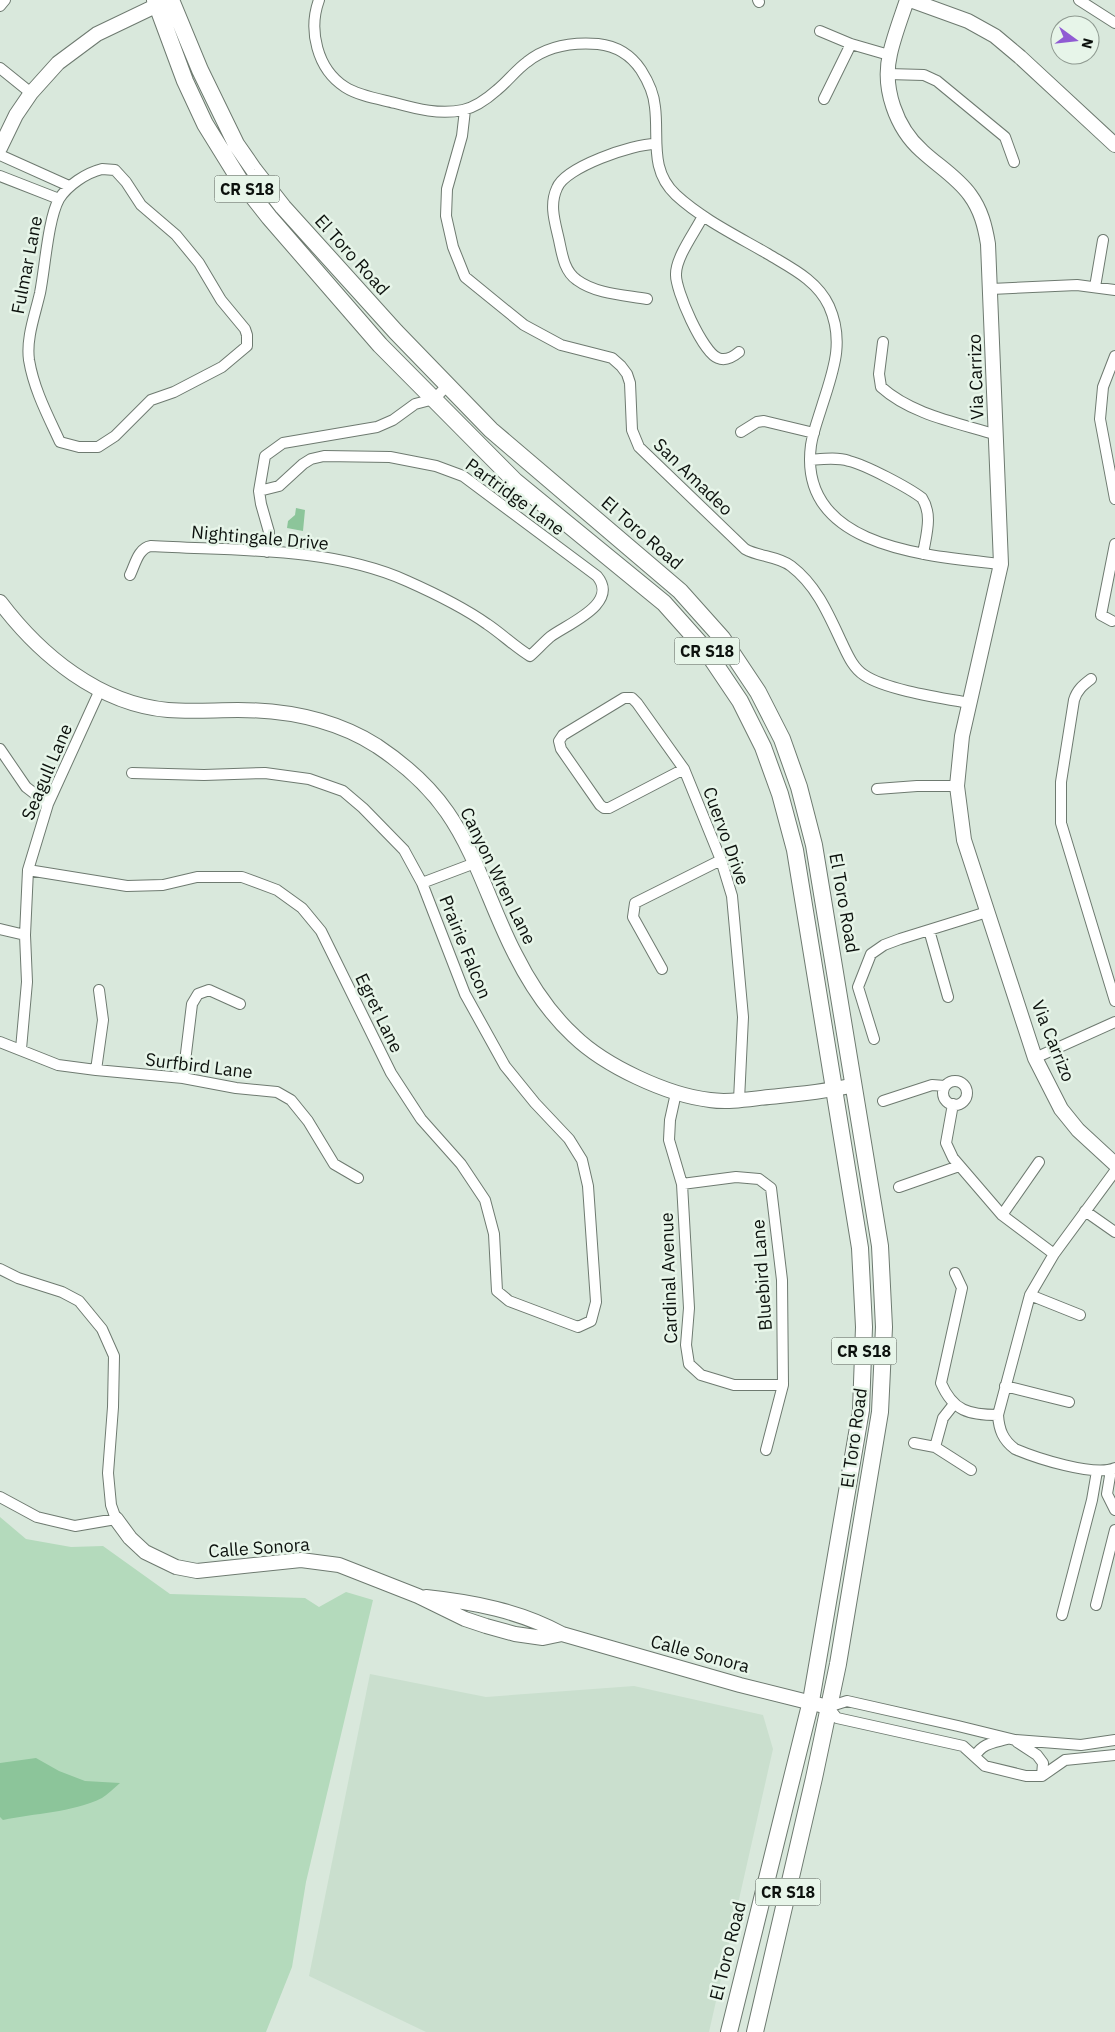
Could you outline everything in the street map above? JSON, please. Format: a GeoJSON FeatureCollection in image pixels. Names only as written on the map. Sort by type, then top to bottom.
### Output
{"type":"FeatureCollection","features":[{"type":"Feature","properties":{"kind":"main road","name":"El Toro Road"},"geometry":{"type":"LineString","coordinates":[[163,1],[200,70],[236,144],[254,170],[319,249],[447,386],[491,430],[680,591],[722,638],[758,692],[782,739],[799,787],[814,845],[880,1246],[884,1327],[880,1412],[838,1664],[814,1778],[755,2032]]}},
{"type":"Feature","properties":{"kind":"main road","name":"El Toro Road"},"geometry":{"type":"LineString","coordinates":[[163,1],[185,81],[205,124],[239,179],[269,218],[380,345],[515,481],[664,603],[705,649],[740,701],[763,747],[780,794],[795,850],[860,1248],[864,1345],[861,1410],[810,1701],[729,2032]]}},
{"type":"Feature","properties":{"kind":"street"},"geometry":{"type":"LineString","coordinates":[[319,0],[314,13],[313,32],[329,72],[345,87],[369,96],[429,111],[465,110],[486,99],[527,62],[543,52],[563,45],[603,44],[617,49],[630,57],[640,68],[647,81],[655,108],[655,144],[658,165],[674,194],[703,216],[794,269],[812,282],[824,296],[834,320],[838,345],[814,433],[810,460],[814,482],[821,501],[836,519],[862,536],[882,545],[923,554],[1001,564]]}},
{"type":"Feature","properties":{"kind":"street"},"geometry":{"type":"LineString","coordinates":[[909,0],[968,21],[995,36],[1020,56],[1115,145]]}},
{"type":"Feature","properties":{"kind":"street","name":"Via Carrizo"},"geometry":{"type":"LineString","coordinates":[[909,0],[890,55],[888,74],[891,100],[908,134],[920,150],[958,181],[978,206],[985,224],[991,289],[1001,564],[962,736],[957,786],[964,840],[1035,1058],[1061,1109],[1078,1130],[1115,1164]]}},
{"type":"Feature","properties":{"kind":"street"},"geometry":{"type":"LineString","coordinates":[[1079,0],[1115,23]]}},
{"type":"Feature","properties":{"kind":"street"},"geometry":{"type":"LineString","coordinates":[[0,148],[16,115],[30,93],[58,63],[97,34],[163,1]]}},
{"type":"Feature","properties":{"kind":"street"},"geometry":{"type":"LineString","coordinates":[[820,31],[851,44],[890,55]]}},
{"type":"Feature","properties":{"kind":"street"},"geometry":{"type":"LineString","coordinates":[[824,99],[851,44]]}},
{"type":"Feature","properties":{"kind":"street"},"geometry":{"type":"LineString","coordinates":[[0,68],[30,93]]}},
{"type":"Feature","properties":{"kind":"street"},"geometry":{"type":"LineString","coordinates":[[888,74],[924,75],[937,80],[1005,137],[1014,162]]}},
{"type":"Feature","properties":{"kind":"street","name":"San Amadeo"},"geometry":{"type":"LineString","coordinates":[[465,110],[462,136],[447,188],[446,216],[452,247],[465,277],[524,325],[561,344],[612,358],[621,366],[627,374],[630,383],[632,430],[639,447],[745,549],[756,555],[780,560],[790,566],[814,589],[825,606],[853,665],[862,674],[878,684],[970,703]]}},
{"type":"Feature","properties":{"kind":"street"},"geometry":{"type":"LineString","coordinates":[[647,299],[602,291],[587,286],[576,279],[565,266],[552,209],[557,187],[562,179],[583,167],[623,149],[644,144],[655,144]]}},
{"type":"Feature","properties":{"kind":"street"},"geometry":{"type":"LineString","coordinates":[[0,155],[69,186],[59,199],[0,176]]}},
{"type":"Feature","properties":{"kind":"street","name":"Fulmar Lane"},"geometry":{"type":"LineString","coordinates":[[59,199],[54,213],[40,294],[30,333],[29,358],[34,384],[60,442],[79,447],[98,447],[115,436],[151,400],[174,392],[222,366],[247,346],[247,336],[245,329],[221,300],[199,262],[176,235],[141,205],[126,182],[115,170],[102,169],[93,171],[69,186]]}},
{"type":"Feature","properties":{"kind":"street"},"geometry":{"type":"LineString","coordinates":[[42,192],[49,178]]}},
{"type":"Feature","properties":{"kind":"street"},"geometry":{"type":"LineString","coordinates":[[703,216],[677,265],[676,284],[686,308],[711,354],[718,358],[726,359],[739,352]]}},
{"type":"Feature","properties":{"kind":"street"},"geometry":{"type":"LineString","coordinates":[[1095,287],[1103,240]]}},
{"type":"Feature","properties":{"kind":"street"},"geometry":{"type":"LineString","coordinates":[[991,289],[1078,285],[1115,290]]}},
{"type":"Feature","properties":{"kind":"street"},"geometry":{"type":"LineString","coordinates":[[883,342],[879,374],[881,387],[892,397],[928,414],[997,435]]}},
{"type":"Feature","properties":{"kind":"street"},"geometry":{"type":"LineString","coordinates":[[1115,356],[1102,387],[1100,418],[1115,499]]}},
{"type":"Feature","properties":{"kind":"street"},"geometry":{"type":"LineString","coordinates":[[267,552],[269,532],[261,504],[260,491],[265,456],[283,443],[377,427],[394,420],[415,404],[434,399],[447,386]]}},
{"type":"Feature","properties":{"kind":"street"},"geometry":{"type":"LineString","coordinates":[[741,432],[764,420],[814,433]]}},
{"type":"Feature","properties":{"kind":"street","name":"Partridge Lane"},"geometry":{"type":"LineString","coordinates":[[260,491],[279,486],[303,464],[311,459],[324,456],[390,457],[436,466],[460,474],[598,576],[604,589],[600,600],[592,610],[551,637],[530,656]]}},
{"type":"Feature","properties":{"kind":"street"},"geometry":{"type":"LineString","coordinates":[[810,460],[836,458],[849,461],[871,470],[922,498],[929,514],[923,554]]}},
{"type":"Feature","properties":{"kind":"street"},"geometry":{"type":"LineString","coordinates":[[1112,621],[1101,615],[1115,544]]}},
{"type":"Feature","properties":{"kind":"street","name":"Nightingale Drive"},"geometry":{"type":"LineString","coordinates":[[130,576],[138,555],[147,547],[267,552],[322,558],[372,569],[405,580],[468,612],[530,656]]}},
{"type":"Feature","properties":{"kind":"street","name":"Canyon Wren Lane"},"geometry":{"type":"LineString","coordinates":[[0,602],[21,630],[53,659],[100,690],[134,703],[168,710],[280,712],[320,721],[359,736],[376,746],[422,781],[449,815],[474,863],[515,954],[540,998],[575,1038],[612,1064],[643,1080],[676,1093],[709,1100],[739,1100],[834,1090],[854,1085]]}},
{"type":"Feature","properties":{"kind":"street"},"geometry":{"type":"LineString","coordinates":[[1091,679],[1076,694],[1061,782],[1060,813],[1061,823],[1115,1001]]}},
{"type":"Feature","properties":{"kind":"street","name":"Seagull Lane"},"geometry":{"type":"LineString","coordinates":[[20,1049],[27,982],[25,935],[28,870],[48,804],[100,690]]}},
{"type":"Feature","properties":{"kind":"street","name":"Cuervo Drive"},"geometry":{"type":"LineString","coordinates":[[684,769],[609,808],[604,808],[600,806],[561,749],[559,741],[563,735],[624,698],[632,698],[684,769],[721,860],[732,896],[743,1017],[739,1100]]}},
{"type":"Feature","properties":{"kind":"street"},"geometry":{"type":"LineString","coordinates":[[0,749],[26,787],[48,804]]}},
{"type":"Feature","properties":{"kind":"street","name":"Prairie Falcon"},"geometry":{"type":"LineString","coordinates":[[132,773],[204,775],[265,773],[309,779],[343,791],[363,808],[404,850],[422,883],[465,994],[505,1066],[535,1103],[569,1139],[582,1160],[588,1186],[596,1302],[591,1321]]}},
{"type":"Feature","properties":{"kind":"street"},"geometry":{"type":"LineString","coordinates":[[877,789],[957,786]]}},
{"type":"Feature","properties":{"kind":"street"},"geometry":{"type":"LineString","coordinates":[[662,969],[633,917],[635,903],[721,860]]}},
{"type":"Feature","properties":{"kind":"street"},"geometry":{"type":"LineString","coordinates":[[422,883],[474,863]]}},
{"type":"Feature","properties":{"kind":"street","name":"Egret Lane"},"geometry":{"type":"LineString","coordinates":[[28,870],[127,886],[163,885],[197,878],[242,877],[276,890],[302,908],[322,931],[391,1073],[421,1119],[461,1164],[485,1200],[494,1234],[497,1291],[509,1301],[578,1327],[591,1321]]}},
{"type":"Feature","properties":{"kind":"street"},"geometry":{"type":"LineString","coordinates":[[874,1040],[858,987],[871,954],[884,945],[987,912]]}},
{"type":"Feature","properties":{"kind":"street"},"geometry":{"type":"LineString","coordinates":[[0,928],[25,935]]}},
{"type":"Feature","properties":{"kind":"street"},"geometry":{"type":"LineString","coordinates":[[929,930],[948,997]]}},
{"type":"Feature","properties":{"kind":"street"},"geometry":{"type":"LineString","coordinates":[[96,1070],[103,1020],[99,990]]}},
{"type":"Feature","properties":{"kind":"street"},"geometry":{"type":"LineString","coordinates":[[183,1078],[192,1004],[198,994],[209,990],[240,1004]]}},
{"type":"Feature","properties":{"kind":"street"},"geometry":{"type":"LineString","coordinates":[[1035,1058],[1115,1022]]}},
{"type":"Feature","properties":{"kind":"street","name":"Surfbird Lane"},"geometry":{"type":"LineString","coordinates":[[0,1042],[58,1065],[183,1078],[236,1088],[277,1092],[291,1100],[308,1121],[334,1164],[358,1178]]}},
{"type":"Feature","properties":{"kind":"street"},"geometry":{"type":"LineString","coordinates":[[952,1081],[957,1081],[964,1086],[966,1095],[962,1102],[953,1104],[945,1099],[943,1091],[945,1086],[952,1081]]}},
{"type":"Feature","properties":{"kind":"street"},"geometry":{"type":"LineString","coordinates":[[883,1101],[932,1085],[945,1086]]}},
{"type":"Feature","properties":{"kind":"street","name":"Cardinal Avenue"},"geometry":{"type":"LineString","coordinates":[[676,1093],[670,1120],[670,1140],[682,1184],[688,1308],[686,1345],[689,1364],[701,1376],[734,1385],[783,1385]]}},
{"type":"Feature","properties":{"kind":"street"},"geometry":{"type":"LineString","coordinates":[[953,1104],[946,1142],[948,1150],[959,1166],[1002,1215],[1054,1254]]}},
{"type":"Feature","properties":{"kind":"street"},"geometry":{"type":"LineString","coordinates":[[1002,1215],[1039,1162]]}},
{"type":"Feature","properties":{"kind":"street"},"geometry":{"type":"LineString","coordinates":[[898,1187],[959,1166]]}},
{"type":"Feature","properties":{"kind":"street"},"geometry":{"type":"LineString","coordinates":[[1113,1506],[1107,1494],[1113,1469],[1084,1469],[1015,1449],[1002,1436],[998,1415],[1030,1296],[1054,1254],[1115,1171]]}},
{"type":"Feature","properties":{"kind":"street","name":"Bluebird Lane"},"geometry":{"type":"LineString","coordinates":[[682,1184],[736,1178],[759,1179],[772,1188],[782,1280],[783,1385],[766,1450]]}},
{"type":"Feature","properties":{"kind":"street"},"geometry":{"type":"LineString","coordinates":[[1085,1211],[1115,1232]]}},
{"type":"Feature","properties":{"kind":"street"},"geometry":{"type":"LineString","coordinates":[[0,1269],[18,1278],[62,1292],[79,1301],[102,1329],[114,1356],[108,1473],[111,1505],[116,1519],[75,1526],[37,1517],[0,1497]]}},
{"type":"Feature","properties":{"kind":"street"},"geometry":{"type":"LineString","coordinates":[[956,1273],[962,1288],[941,1382],[954,1404],[970,1413],[998,1415]]}},
{"type":"Feature","properties":{"kind":"street"},"geometry":{"type":"LineString","coordinates":[[1030,1296],[1080,1315]]}},
{"type":"Feature","properties":{"kind":"street"},"geometry":{"type":"LineString","coordinates":[[1005,1386],[1068,1402]]}},
{"type":"Feature","properties":{"kind":"street"},"geometry":{"type":"LineString","coordinates":[[935,1447],[942,1418],[954,1404]]}},
{"type":"Feature","properties":{"kind":"street"},"geometry":{"type":"LineString","coordinates":[[914,1443],[935,1447],[971,1470]]}},
{"type":"Feature","properties":{"kind":"street"},"geometry":{"type":"LineString","coordinates":[[1062,1615],[1098,1470]]}},
{"type":"Feature","properties":{"kind":"street"},"geometry":{"type":"LineString","coordinates":[[1092,1500],[1113,1506]]}},
{"type":"Feature","properties":{"kind":"street","name":"Calle Sonora"},"geometry":{"type":"LineString","coordinates":[[116,1519],[130,1538],[145,1552],[176,1567],[196,1570],[301,1560],[339,1565],[418,1596],[479,1624],[515,1634],[543,1638],[562,1634]]}},
{"type":"Feature","properties":{"kind":"street"},"geometry":{"type":"LineString","coordinates":[[1096,1605],[1115,1530]]}},
{"type":"Feature","properties":{"kind":"street","name":"Calle Sonora"},"geometry":{"type":"LineString","coordinates":[[418,1596],[476,1604],[512,1612],[562,1634],[731,1682],[810,1701],[828,1707],[837,1718],[963,1746],[985,1766],[996,1770],[1026,1776],[1042,1776],[1043,1763],[1037,1755],[1011,1740],[985,1744],[980,1747],[975,1756]]}},
{"type":"Feature","properties":{"kind":"street"},"geometry":{"type":"LineString","coordinates":[[476,1604],[476,1616],[479,1624]]}},
{"type":"Feature","properties":{"kind":"street","name":"Calle Sonora"},"geometry":{"type":"LineString","coordinates":[[828,1707],[846,1701],[1011,1740],[1081,1745],[1115,1740]]}},
{"type":"Feature","properties":{"kind":"street"},"geometry":{"type":"LineString","coordinates":[[1042,1776],[1065,1760],[1115,1756]]}},
{"type":"Feature","properties":{"kind":"shaded area"},"geometry":{"type":"Polygon","coordinates":[[[296,508],[305,510],[303,531],[287,528],[288,521],[295,515],[296,508]]]}},
{"type":"Feature","properties":{"kind":"shaded area"},"geometry":{"type":"Polygon","coordinates":[[[0,1517],[26,1539],[71,1547],[103,1546],[170,1594],[305,1598],[319,1607],[346,1592],[373,1600],[306,1882],[292,1967],[266,2032],[0,2032],[0,1517]]]}},
{"type":"Feature","properties":{"kind":"shaded area"},"geometry":{"type":"Polygon","coordinates":[[[370,1674],[486,1697],[634,1686],[763,1715],[773,1749],[709,2032],[426,2032],[309,1976],[370,1674]]]}},
{"type":"Feature","properties":{"kind":"shaded area"},"geometry":{"type":"Polygon","coordinates":[[[36,1758],[59,1771],[85,1781],[120,1783],[102,1798],[78,1807],[3,1820],[0,1817],[0,1763],[36,1758]]]}}]}
